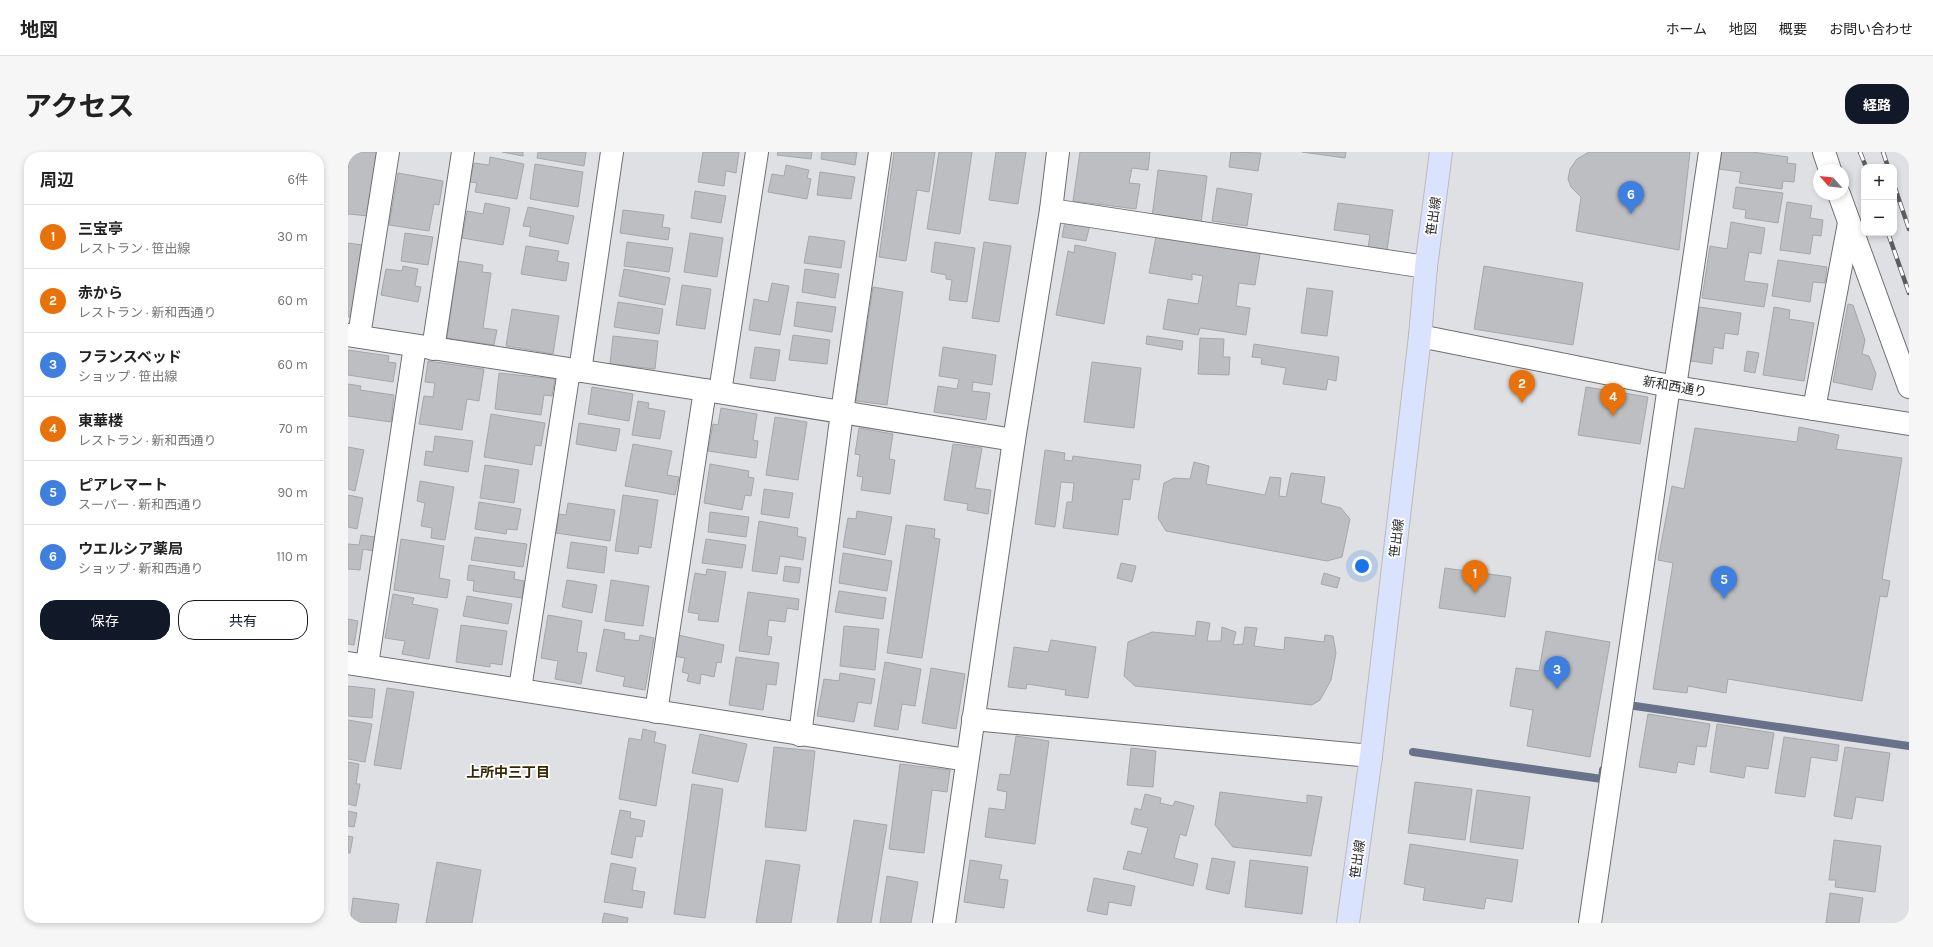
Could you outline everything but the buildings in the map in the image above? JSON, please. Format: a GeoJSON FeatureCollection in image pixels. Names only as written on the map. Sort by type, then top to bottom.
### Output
{"type":"FeatureCollection","features":[{"type":"Feature","properties":{"kind":"main road","name":"笹出線"},"geometry":{"type":"LineString","coordinates":[[1348,923],[1371,756],[1420,336],[1426,267],[1442,152]]}},
{"type":"Feature","properties":{"kind":"street"},"geometry":{"type":"LineString","coordinates":[[388,152],[354,336],[712,391],[1014,440]]}},
{"type":"Feature","properties":{"kind":"street"},"geometry":{"type":"LineString","coordinates":[[463,152],[424,347],[357,664],[800,735],[967,760]]}},
{"type":"Feature","properties":{"kind":"street"},"geometry":{"type":"LineString","coordinates":[[520,689],[612,152]]}},
{"type":"Feature","properties":{"kind":"street"},"geometry":{"type":"LineString","coordinates":[[656,712],[712,391],[757,152]]}},
{"type":"Feature","properties":{"kind":"street"},"geometry":{"type":"LineString","coordinates":[[800,735],[842,412],[880,152]]}},
{"type":"Feature","properties":{"kind":"street"},"geometry":{"type":"LineString","coordinates":[[944,923],[1014,440],[1051,210],[1058,152]]}},
{"type":"Feature","properties":{"kind":"street"},"geometry":{"type":"LineString","coordinates":[[1590,923],[1672,386],[1710,152]]}},
{"type":"Feature","properties":{"kind":"street"},"geometry":{"type":"LineString","coordinates":[[1824,152],[1828,164]]}},
{"type":"Feature","properties":{"kind":"street"},"geometry":{"type":"LineString","coordinates":[[1841,200],[1909,387]]}},
{"type":"Feature","properties":{"kind":"street"},"geometry":{"type":"LineString","coordinates":[[1051,210],[1426,267]]}},
{"type":"Feature","properties":{"kind":"street"},"geometry":{"type":"LineString","coordinates":[[1814,409],[1849,222]]}},
{"type":"Feature","properties":{"kind":"street","name":"新和西通り"},"geometry":{"type":"LineString","coordinates":[[1420,336],[1672,386],[1909,424]]}},
{"type":"Feature","properties":{"kind":"street"},"geometry":{"type":"LineString","coordinates":[[973,719],[1371,756]]}},
{"type":"Feature","properties":{"kind":"waterway"},"geometry":{"type":"LineString","coordinates":[[1635,706],[1909,746]]}},
{"type":"Feature","properties":{"kind":"waterway"},"geometry":{"type":"LineString","coordinates":[[1413,752],[1602,779],[1603,770]]}},
{"type":"Feature","properties":{"kind":"railway"},"geometry":{"type":"LineString","coordinates":[[1860,152],[1865,164]]}},
{"type":"Feature","properties":{"kind":"railway"},"geometry":{"type":"LineString","coordinates":[[1883,152],[1887,164]]}},
{"type":"Feature","properties":{"kind":"railway"},"geometry":{"type":"LineString","coordinates":[[1897,194],[1909,229]]}},
{"type":"Feature","properties":{"kind":"railway"},"geometry":{"type":"LineString","coordinates":[[1889,236],[1909,293]]}},
{"type":"Feature","properties":{"kind":"place","name":"ウエルシア薬局"},"geometry":{"type":"Point","coordinates":[1631,214]}},
{"type":"Feature","properties":{"kind":"place","name":"赤から"},"geometry":{"type":"Point","coordinates":[1522,403]}},
{"type":"Feature","properties":{"kind":"place","name":"東華楼"},"geometry":{"type":"Point","coordinates":[1613,416]}},
{"type":"Feature","properties":{"kind":"place","name":"三宝亭"},"geometry":{"type":"Point","coordinates":[1475,593]}},
{"type":"Feature","properties":{"kind":"place","name":"ピアレマート"},"geometry":{"type":"Point","coordinates":[1724,599]}},
{"type":"Feature","properties":{"kind":"place","name":"フランスベッド"},"geometry":{"type":"Point","coordinates":[1557,689]}},
{"type":"Feature","properties":{"kind":"district","name":"上所中三丁目"},"geometry":{"type":"Point","coordinates":[508,772]}}]}
